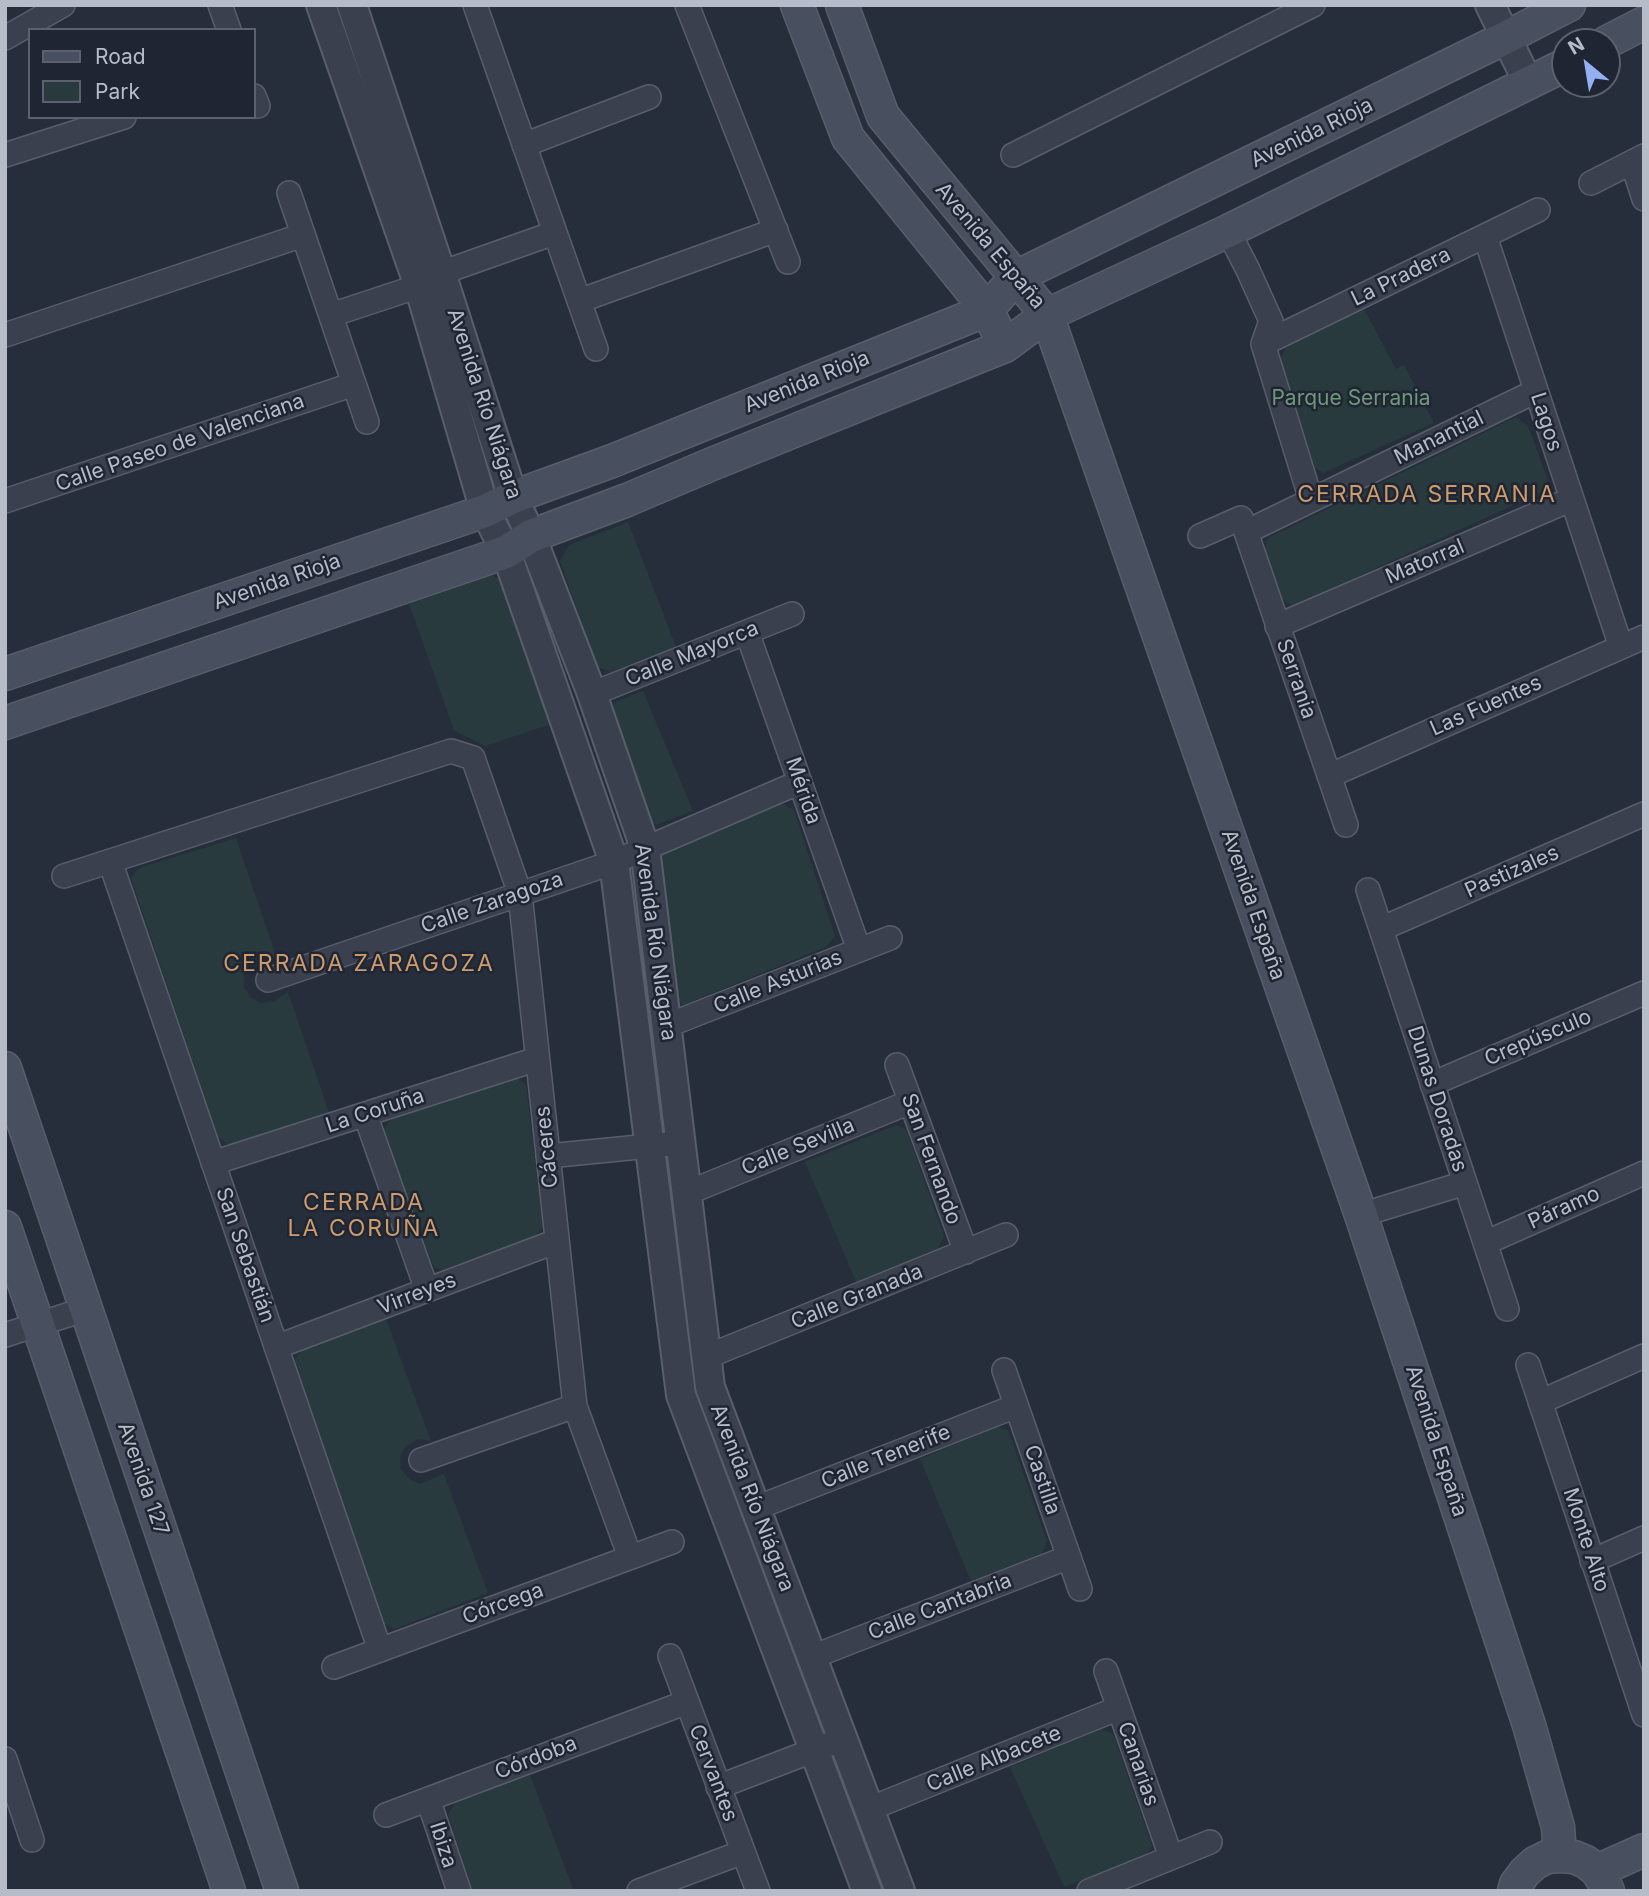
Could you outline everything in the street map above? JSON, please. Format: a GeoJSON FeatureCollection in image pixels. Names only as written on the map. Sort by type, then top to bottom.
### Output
{"type":"FeatureCollection","features":[{"type":"Feature","properties":{"kind":"main road","name":"Avenida España"},"geometry":{"type":"LineString","coordinates":[[797,5],[848,138],[987,310],[1005,346]]}},
{"type":"Feature","properties":{"kind":"main road","name":"Avenida España"},"geometry":{"type":"LineString","coordinates":[[842,5],[883,116],[1047,315],[1361,1215],[1529,1724],[1558,1827],[1560,1856]]}},
{"type":"Feature","properties":{"kind":"main road","name":"Avenida Rioja"},"geometry":{"type":"LineString","coordinates":[[5,674],[499,504],[987,310],[1016,276],[1569,5]]}},
{"type":"Feature","properties":{"kind":"main road"},"geometry":{"type":"LineString","coordinates":[[1621,35],[1644,23]]}},
{"type":"Feature","properties":{"kind":"main road","name":"Avenida Rioja"},"geometry":{"type":"LineString","coordinates":[[5,723],[519,544],[1005,346],[1047,315],[1228,231],[1551,72]]}},
{"type":"Feature","properties":{"kind":"main road"},"geometry":{"type":"LineString","coordinates":[[696,426],[712,464]]}},
{"type":"Feature","properties":{"kind":"main road"},"geometry":{"type":"LineString","coordinates":[[611,461],[627,500]]}},
{"type":"Feature","properties":{"kind":"main road","name":"Avenida 127"},"geometry":{"type":"LineString","coordinates":[[5,1068],[282,1891]]}},
{"type":"Feature","properties":{"kind":"main road"},"geometry":{"type":"LineString","coordinates":[[5,1227],[229,1891]]}},
{"type":"Feature","properties":{"kind":"main road"},"geometry":{"type":"LineString","coordinates":[[1514,1891],[1525,1872],[1547,1857],[1574,1857],[1586,1863],[1602,1881],[1644,1850]]}},
{"type":"Feature","properties":{"kind":"street"},"geometry":{"type":"LineString","coordinates":[[5,38],[64,5]]}},
{"type":"Feature","properties":{"kind":"street"},"geometry":{"type":"LineString","coordinates":[[220,5],[228,28]]}},
{"type":"Feature","properties":{"kind":"street","name":"Avenida Río Niágara"},"geometry":{"type":"LineString","coordinates":[[321,5],[430,279]]}},
{"type":"Feature","properties":{"kind":"street","name":"Avenida Río Niágara"},"geometry":{"type":"LineString","coordinates":[[352,5],[430,279],[499,504],[592,694],[645,848],[710,1387],[900,1891]]}},
{"type":"Feature","properties":{"kind":"street"},"geometry":{"type":"LineString","coordinates":[[475,5],[596,349]]}},
{"type":"Feature","properties":{"kind":"street"},"geometry":{"type":"LineString","coordinates":[[687,5],[788,262]]}},
{"type":"Feature","properties":{"kind":"street"},"geometry":{"type":"LineString","coordinates":[[1013,155],[1313,5]]}},
{"type":"Feature","properties":{"kind":"street"},"geometry":{"type":"LineString","coordinates":[[1490,5],[1529,83]]}},
{"type":"Feature","properties":{"kind":"street"},"geometry":{"type":"LineString","coordinates":[[524,145],[649,97]]}},
{"type":"Feature","properties":{"kind":"street"},"geometry":{"type":"LineString","coordinates":[[5,155],[118,119]]}},
{"type":"Feature","properties":{"kind":"street"},"geometry":{"type":"LineString","coordinates":[[1591,183],[1638,159],[1644,200]]}},
{"type":"Feature","properties":{"kind":"street"},"geometry":{"type":"LineString","coordinates":[[289,193],[366,422]]}},
{"type":"Feature","properties":{"kind":"street","name":"La Pradera"},"geometry":{"type":"LineString","coordinates":[[1263,344],[1538,210]]}},
{"type":"Feature","properties":{"kind":"street"},"geometry":{"type":"LineString","coordinates":[[579,301],[776,230]]}},
{"type":"Feature","properties":{"kind":"street"},"geometry":{"type":"LineString","coordinates":[[1228,231],[1270,321],[1263,344],[1311,500]]}},
{"type":"Feature","properties":{"kind":"street"},"geometry":{"type":"LineString","coordinates":[[331,315],[554,233]]}},
{"type":"Feature","properties":{"kind":"street"},"geometry":{"type":"LineString","coordinates":[[5,335],[303,235]]}},
{"type":"Feature","properties":{"kind":"street","name":"Lagos"},"geometry":{"type":"LineString","coordinates":[[1485,236],[1621,647]]}},
{"type":"Feature","properties":{"kind":"street","name":"Calle Paseo de Valenciana"},"geometry":{"type":"LineString","coordinates":[[5,501],[354,384]]}},
{"type":"Feature","properties":{"kind":"street","name":"Manantial"},"geometry":{"type":"LineString","coordinates":[[1246,532],[1536,391]]}},
{"type":"Feature","properties":{"kind":"street","name":"Matorral"},"geometry":{"type":"LineString","coordinates":[[1278,626],[1572,499]]}},
{"type":"Feature","properties":{"kind":"street"},"geometry":{"type":"LineString","coordinates":[[1200,537],[1241,518],[1246,532]]}},
{"type":"Feature","properties":{"kind":"street","name":"Serrania"},"geometry":{"type":"LineString","coordinates":[[1246,532],[1346,825]]}},
{"type":"Feature","properties":{"kind":"street","name":"Avenida Río Niágara"},"geometry":{"type":"LineString","coordinates":[[519,544],[614,862],[681,1395],[867,1891]]}},
{"type":"Feature","properties":{"kind":"street","name":"Calle Mayorca"},"geometry":{"type":"LineString","coordinates":[[592,694],[792,614]]}},
{"type":"Feature","properties":{"kind":"street","name":"Mérida"},"geometry":{"type":"LineString","coordinates":[[747,632],[859,950]]}},
{"type":"Feature","properties":{"kind":"street","name":"Las Fuentes"},"geometry":{"type":"LineString","coordinates":[[1329,776],[1644,637]]}},
{"type":"Feature","properties":{"kind":"street","name":"Cáceres"},"geometry":{"type":"LineString","coordinates":[[110,861],[451,751],[473,758],[520,894],[575,1406],[630,1557]]}},
{"type":"Feature","properties":{"kind":"street","name":"Calle Zaragoza"},"geometry":{"type":"LineString","coordinates":[[268,980],[614,862],[800,782]]}},
{"type":"Feature","properties":{"kind":"street","name":"Pastizales"},"geometry":{"type":"LineString","coordinates":[[1381,929],[1644,814]]}},
{"type":"Feature","properties":{"kind":"street"},"geometry":{"type":"LineString","coordinates":[[64,876],[110,861]]}},
{"type":"Feature","properties":{"kind":"street","name":"San Sebastián"},"geometry":{"type":"LineString","coordinates":[[110,861],[380,1650]]}},
{"type":"Feature","properties":{"kind":"street","name":"Dunas Doradas"},"geometry":{"type":"LineString","coordinates":[[1368,890],[1507,1309]]}},
{"type":"Feature","properties":{"kind":"street","name":"Calle Asturias"},"geometry":{"type":"LineString","coordinates":[[666,1026],[890,938]]}},
{"type":"Feature","properties":{"kind":"street","name":"Crepúsculo"},"geometry":{"type":"LineString","coordinates":[[1432,1084],[1644,993]]}},
{"type":"Feature","properties":{"kind":"street","name":"La Coruña"},"geometry":{"type":"LineString","coordinates":[[214,1163],[537,1059]]}},
{"type":"Feature","properties":{"kind":"street","name":"San Fernando"},"geometry":{"type":"LineString","coordinates":[[897,1065],[966,1252]]}},
{"type":"Feature","properties":{"kind":"street","name":"Calle Sevilla"},"geometry":{"type":"LineString","coordinates":[[687,1193],[910,1102]]}},
{"type":"Feature","properties":{"kind":"street"},"geometry":{"type":"LineString","coordinates":[[365,1114],[427,1290]]}},
{"type":"Feature","properties":{"kind":"street"},"geometry":{"type":"LineString","coordinates":[[548,1156],[680,1143]]}},
{"type":"Feature","properties":{"kind":"street","name":"Páramo"},"geometry":{"type":"LineString","coordinates":[[1485,1243],[1644,1173]]}},
{"type":"Feature","properties":{"kind":"street"},"geometry":{"type":"LineString","coordinates":[[1361,1215],[1465,1183]]}},
{"type":"Feature","properties":{"kind":"street","name":"Calle Granada"},"geometry":{"type":"LineString","coordinates":[[706,1357],[1006,1234]]}},
{"type":"Feature","properties":{"kind":"street","name":"Virreyes"},"geometry":{"type":"LineString","coordinates":[[276,1346],[557,1241]]}},
{"type":"Feature","properties":{"kind":"street"},"geometry":{"type":"LineString","coordinates":[[5,1335],[86,1309]]}},
{"type":"Feature","properties":{"kind":"street"},"geometry":{"type":"LineString","coordinates":[[1540,1402],[1644,1356]]}},
{"type":"Feature","properties":{"kind":"street","name":"Monte Alto"},"geometry":{"type":"LineString","coordinates":[[1528,1365],[1644,1715]]}},
{"type":"Feature","properties":{"kind":"street","name":"Castilla"},"geometry":{"type":"LineString","coordinates":[[1004,1370],[1080,1589]]}},
{"type":"Feature","properties":{"kind":"street"},"geometry":{"type":"LineString","coordinates":[[421,1460],[575,1406]]}},
{"type":"Feature","properties":{"kind":"street","name":"Calle Tenerife"},"geometry":{"type":"LineString","coordinates":[[756,1508],[1016,1406]]}},
{"type":"Feature","properties":{"kind":"street"},"geometry":{"type":"LineString","coordinates":[[1592,1561],[1644,1538]]}},
{"type":"Feature","properties":{"kind":"street","name":"Córcega"},"geometry":{"type":"LineString","coordinates":[[334,1667],[672,1542]]}},
{"type":"Feature","properties":{"kind":"street","name":"Calle Cantabria"},"geometry":{"type":"LineString","coordinates":[[812,1657],[1069,1557]]}},
{"type":"Feature","properties":{"kind":"street","name":"Cervantes"},"geometry":{"type":"LineString","coordinates":[[670,1656],[758,1891]]}},
{"type":"Feature","properties":{"kind":"street","name":"Canarias"},"geometry":{"type":"LineString","coordinates":[[1106,1671],[1171,1857]]}},
{"type":"Feature","properties":{"kind":"street","name":"Córdoba"},"geometry":{"type":"LineString","coordinates":[[386,1815],[687,1702]]}},
{"type":"Feature","properties":{"kind":"street","name":"Calle Albacete"},"geometry":{"type":"LineString","coordinates":[[869,1809],[1119,1708]]}},
{"type":"Feature","properties":{"kind":"street"},"geometry":{"type":"LineString","coordinates":[[718,1787],[843,1739]]}},
{"type":"Feature","properties":{"kind":"street"},"geometry":{"type":"LineString","coordinates":[[5,1759],[10,1789],[32,1840]]}},
{"type":"Feature","properties":{"kind":"street","name":"Ibiza"},"geometry":{"type":"LineString","coordinates":[[428,1799],[458,1891]]}},
{"type":"Feature","properties":{"kind":"street"},"geometry":{"type":"LineString","coordinates":[[1089,1891],[1210,1842]]}},
{"type":"Feature","properties":{"kind":"street"},"geometry":{"type":"LineString","coordinates":[[639,1891],[743,1852]]}},
{"type":"Feature","properties":{"kind":"green space","name":"Parque Serrania"},"geometry":{"type":"Polygon","coordinates":[[[1363,307],[1396,369],[1404,365],[1434,423],[1323,473],[1315,468],[1280,358],[1289,343],[1363,307]]]}},
{"type":"Feature","properties":{"kind":"green space","name":"Parque Serrania"},"geometry":{"type":"Polygon","coordinates":[[[1516,417],[1528,426],[1548,480],[1542,492],[1293,606],[1280,598],[1264,551],[1268,538],[1516,417]]]}},
{"type":"Feature","properties":{"kind":"green space"},"geometry":{"type":"Polygon","coordinates":[[[628,522],[676,647],[611,672],[597,667],[560,561],[569,545],[628,522]]]}},
{"type":"Feature","properties":{"kind":"green space"},"geometry":{"type":"Polygon","coordinates":[[[492,575],[504,581],[554,723],[485,746],[454,730],[409,604],[492,575]]]}},
{"type":"Feature","properties":{"kind":"green space"},"geometry":{"type":"Polygon","coordinates":[[[643,691],[693,811],[656,825],[648,820],[608,710],[617,701],[643,691]]]}},
{"type":"Feature","properties":{"kind":"green space"},"geometry":{"type":"Polygon","coordinates":[[[781,803],[794,810],[835,936],[826,947],[683,1005],[676,996],[653,861],[662,849],[781,803]]]}},
{"type":"Feature","properties":{"kind":"green space"},"geometry":{"type":"Polygon","coordinates":[[[236,838],[277,959],[261,956],[249,963],[244,975],[244,987],[251,998],[261,1003],[275,1001],[288,992],[329,1112],[229,1145],[218,1137],[131,878],[139,868],[236,838]]]}},
{"type":"Feature","properties":{"kind":"green space"},"geometry":{"type":"Polygon","coordinates":[[[518,1078],[526,1085],[543,1227],[535,1236],[443,1270],[434,1268],[383,1131],[391,1119],[518,1078]]]}},
{"type":"Feature","properties":{"kind":"green space"},"geometry":{"type":"Polygon","coordinates":[[[896,1125],[906,1129],[944,1236],[938,1249],[857,1284],[805,1162],[896,1125]]]}},
{"type":"Feature","properties":{"kind":"green space"},"geometry":{"type":"Polygon","coordinates":[[[386,1319],[431,1441],[418,1439],[405,1447],[400,1457],[401,1469],[409,1479],[420,1484],[444,1474],[488,1593],[394,1629],[382,1622],[295,1360],[302,1350],[386,1319]]]}},
{"type":"Feature","properties":{"kind":"green space"},"geometry":{"type":"Polygon","coordinates":[[[997,1427],[1008,1430],[1047,1541],[1042,1554],[971,1581],[920,1459],[997,1427]]]}},
{"type":"Feature","properties":{"kind":"green space"},"geometry":{"type":"Polygon","coordinates":[[[1102,1729],[1113,1734],[1152,1845],[1147,1855],[1064,1887],[1010,1767],[1102,1729]]]}},
{"type":"Feature","properties":{"kind":"green space"},"geometry":{"type":"Polygon","coordinates":[[[530,1775],[574,1891],[473,1891],[448,1815],[455,1803],[530,1775]]]}},
{"type":"Feature","properties":{"kind":"district","name":"CERRADA SERRANIA"},"geometry":{"type":"Point","coordinates":[1427,495]}},
{"type":"Feature","properties":{"kind":"district","name":"CERRADA ZARAGOZA"},"geometry":{"type":"Point","coordinates":[359,964]}},
{"type":"Feature","properties":{"kind":"district","name":"CERRADA LA CORUÑA"},"geometry":{"type":"Point","coordinates":[364,1216]}}]}
